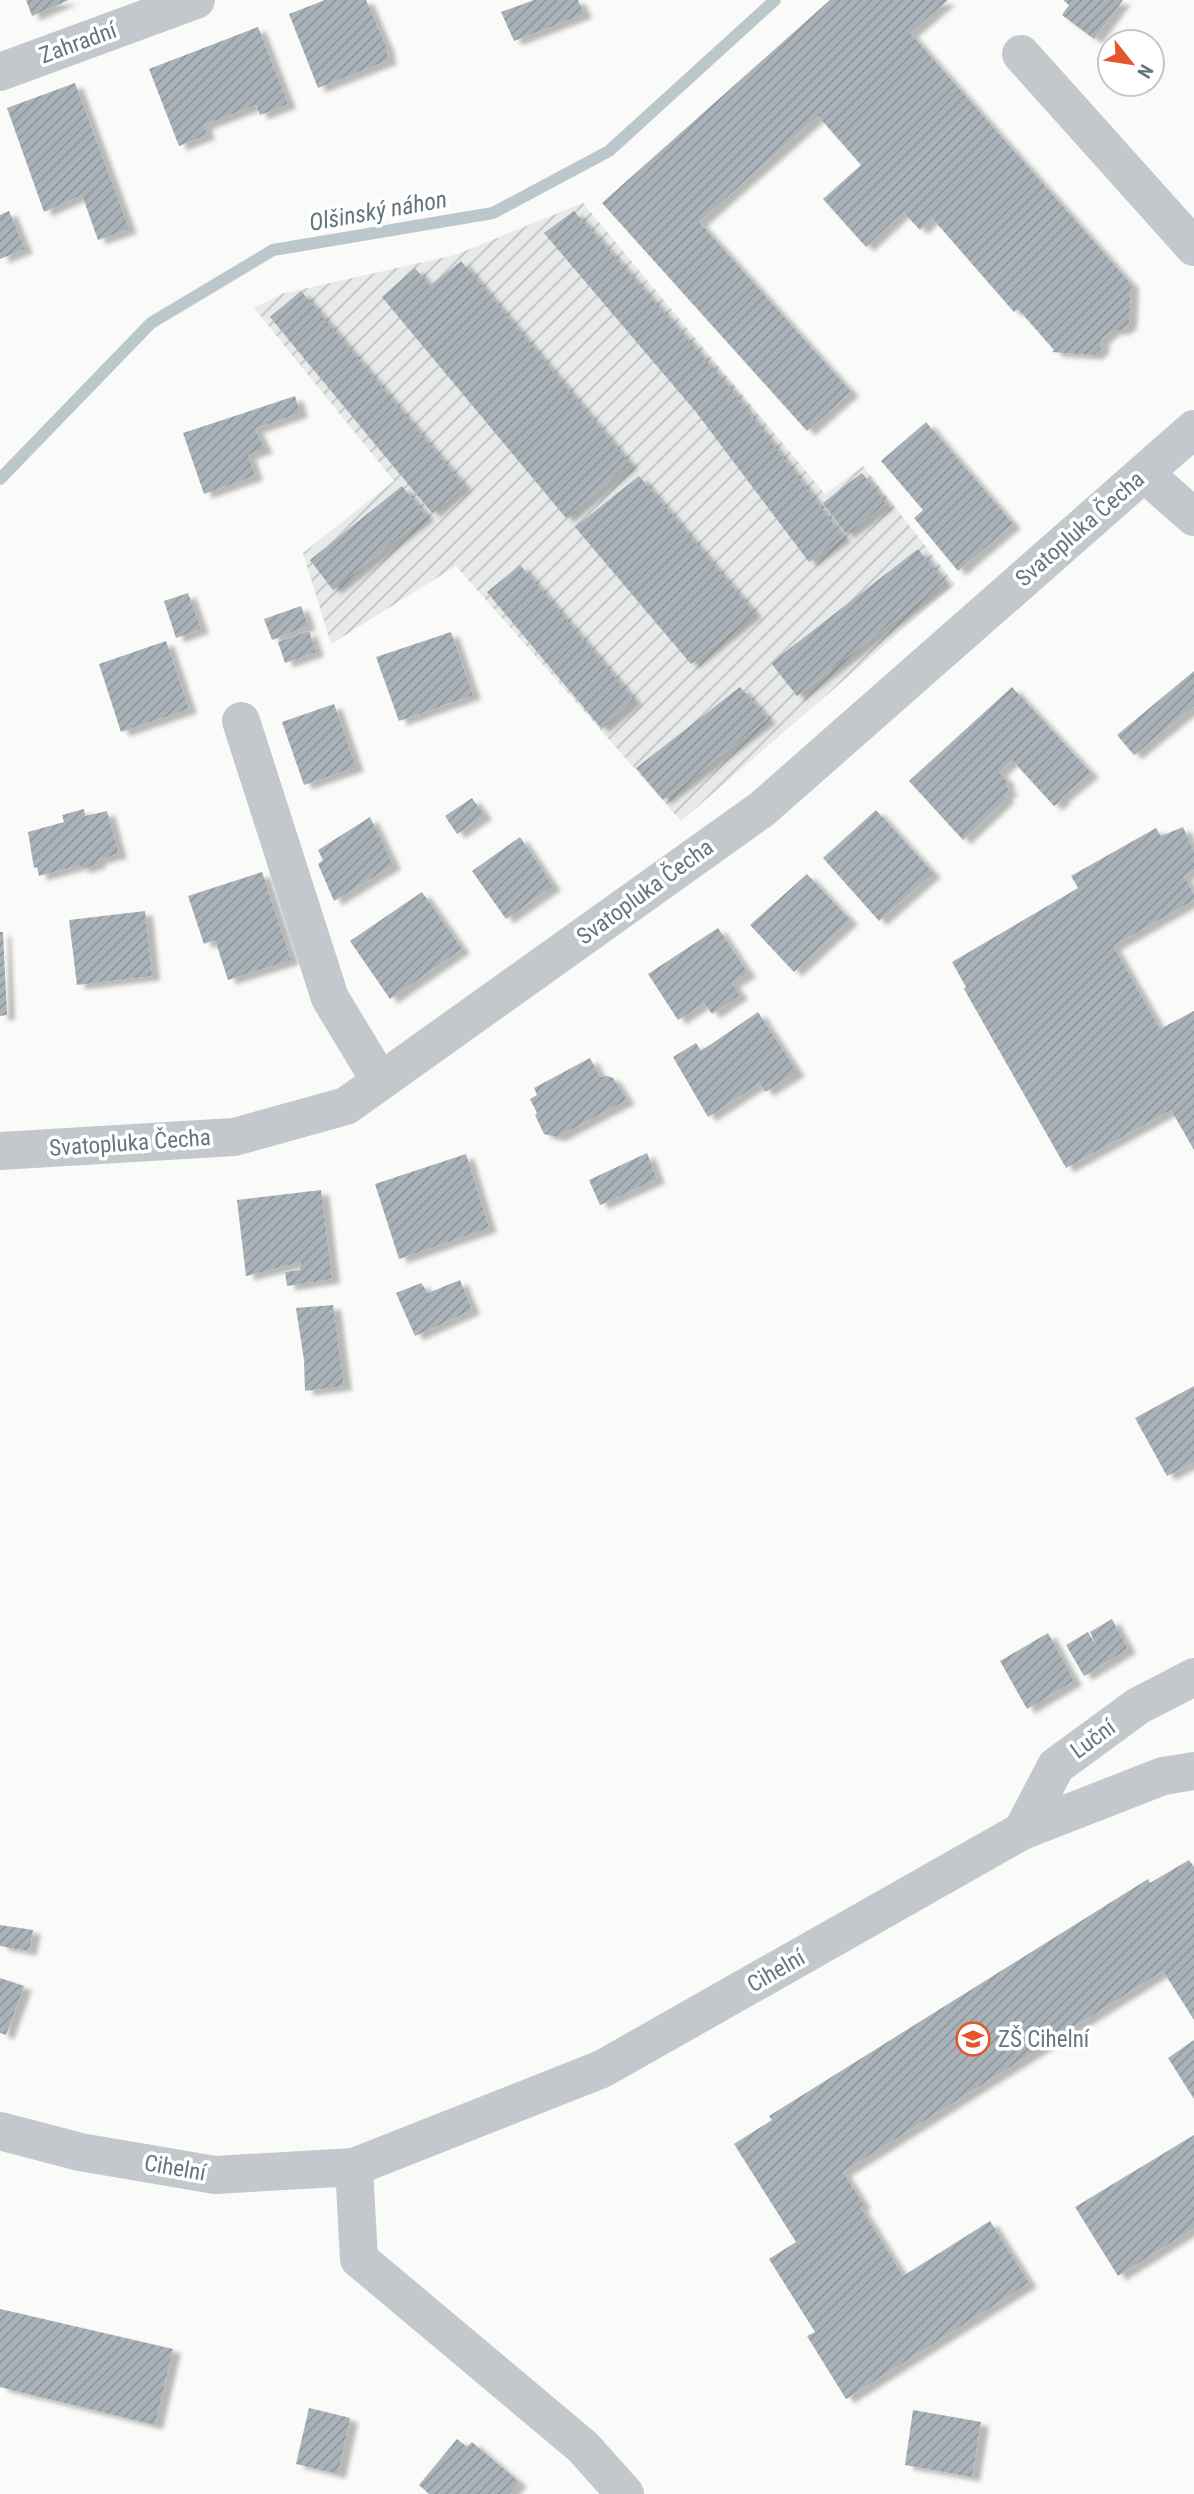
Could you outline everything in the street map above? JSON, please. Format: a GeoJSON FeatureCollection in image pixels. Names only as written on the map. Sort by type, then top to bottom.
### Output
{"type":"FeatureCollection","features":[{"type":"Feature","properties":{"kind":"street","name":"Zahradní"},"geometry":{"type":"LineString","coordinates":[[0,72],[196,0]]}},
{"type":"Feature","properties":{"kind":"street"},"geometry":{"type":"LineString","coordinates":[[1021,54],[1194,247]]}},
{"type":"Feature","properties":{"kind":"street","name":"Svatopluka Čecha"},"geometry":{"type":"LineString","coordinates":[[0,1152],[234,1137],[346,1106],[762,809],[1194,429]]}},
{"type":"Feature","properties":{"kind":"street"},"geometry":{"type":"LineString","coordinates":[[1144,473],[1194,517]]}},
{"type":"Feature","properties":{"kind":"street"},"geometry":{"type":"LineString","coordinates":[[241,721],[330,998],[380,1081]]}},
{"type":"Feature","properties":{"kind":"street","name":"Luční"},"geometry":{"type":"LineString","coordinates":[[1022,1831],[1056,1766],[1138,1706],[1194,1677]]}},
{"type":"Feature","properties":{"kind":"street","name":"Cihelní"},"geometry":{"type":"LineString","coordinates":[[0,2131],[80,2152],[215,2175],[354,2167],[603,2070],[1022,1831],[1163,1776],[1194,1770]]}},
{"type":"Feature","properties":{"kind":"street"},"geometry":{"type":"LineString","coordinates":[[354,2167],[359,2259],[583,2447],[625,2494]]}},
{"type":"Feature","properties":{"kind":"shaded area"},"geometry":{"type":"Polygon","coordinates":[[[583,203],[825,494],[863,466],[955,584],[681,821],[456,566],[331,644],[303,553],[394,481],[254,308],[281,294],[455,255],[583,203]]]}},
{"type":"Feature","properties":{"kind":"building"},"geometry":{"type":"Polygon","coordinates":[[[26,0],[69,0],[32,16],[26,0]]]}},
{"type":"Feature","properties":{"kind":"building"},"geometry":{"type":"Polygon","coordinates":[[[325,0],[366,0],[388,51],[389,60],[318,88],[289,14],[325,0]]]}},
{"type":"Feature","properties":{"kind":"building"},"geometry":{"type":"Polygon","coordinates":[[[534,0],[578,0],[584,14],[514,41],[501,12],[534,0]]]}},
{"type":"Feature","properties":{"kind":"building"},"geometry":{"type":"Polygon","coordinates":[[[830,0],[948,0],[910,33],[1131,284],[1129,324],[1122,330],[1113,330],[1102,339],[1101,349],[1094,355],[1052,352],[1054,350],[1018,309],[1014,312],[932,218],[920,230],[903,212],[866,247],[823,199],[861,165],[818,116],[699,222],[851,392],[807,431],[602,203],[830,0]]]}},
{"type":"Feature","properties":{"kind":"building"},"geometry":{"type":"Polygon","coordinates":[[[1063,0],[1123,0],[1102,28],[1096,28],[1094,39],[1062,15],[1069,5],[1063,0]]]}},
{"type":"Feature","properties":{"kind":"building"},"geometry":{"type":"Polygon","coordinates":[[[258,27],[288,104],[260,115],[256,105],[204,125],[207,135],[179,146],[149,69],[258,27]]]}},
{"type":"Feature","properties":{"kind":"building"},"geometry":{"type":"Polygon","coordinates":[[[75,83],[129,229],[98,240],[82,195],[44,212],[7,108],[75,83]]]}},
{"type":"Feature","properties":{"kind":"building"},"geometry":{"type":"Polygon","coordinates":[[[9,211],[25,249],[0,259],[0,215],[9,211]]]}},
{"type":"Feature","properties":{"kind":"building"},"geometry":{"type":"Polygon","coordinates":[[[574,211],[729,387],[843,537],[809,562],[696,412],[544,233],[574,211]]]}},
{"type":"Feature","properties":{"kind":"building"},"geometry":{"type":"Polygon","coordinates":[[[461,261],[630,464],[566,518],[382,297],[415,268],[430,286],[461,261]]]}},
{"type":"Feature","properties":{"kind":"building"},"geometry":{"type":"Polygon","coordinates":[[[301,291],[464,486],[432,513],[270,317],[301,291]]]}},
{"type":"Feature","properties":{"kind":"building"},"geometry":{"type":"Polygon","coordinates":[[[295,396],[300,413],[255,429],[265,449],[248,455],[255,476],[204,494],[183,433],[295,396]]]}},
{"type":"Feature","properties":{"kind":"building"},"geometry":{"type":"Polygon","coordinates":[[[926,422],[1013,524],[958,571],[914,518],[923,510],[881,461],[926,422]]]}},
{"type":"Feature","properties":{"kind":"building"},"geometry":{"type":"Polygon","coordinates":[[[862,473],[886,504],[846,534],[823,503],[862,473]]]}},
{"type":"Feature","properties":{"kind":"building"},"geometry":{"type":"Polygon","coordinates":[[[639,476],[754,613],[691,664],[575,527],[639,476]]]}},
{"type":"Feature","properties":{"kind":"building"},"geometry":{"type":"Polygon","coordinates":[[[402,486],[426,516],[333,590],[310,560],[402,486]]]}},
{"type":"Feature","properties":{"kind":"building"},"geometry":{"type":"Polygon","coordinates":[[[918,549],[944,582],[797,696],[771,663],[918,549]]]}},
{"type":"Feature","properties":{"kind":"building"},"geometry":{"type":"Polygon","coordinates":[[[520,565],[634,700],[601,728],[487,592],[520,565]]]}},
{"type":"Feature","properties":{"kind":"building"},"geometry":{"type":"Polygon","coordinates":[[[188,593],[201,629],[176,638],[164,601],[188,593]]]}},
{"type":"Feature","properties":{"kind":"building"},"geometry":{"type":"Polygon","coordinates":[[[301,606],[308,626],[272,640],[264,619],[301,606]]]}},
{"type":"Feature","properties":{"kind":"building"},"geometry":{"type":"Polygon","coordinates":[[[309,631],[316,652],[285,663],[278,642],[309,631]]]}},
{"type":"Feature","properties":{"kind":"building"},"geometry":{"type":"Polygon","coordinates":[[[451,632],[473,695],[399,721],[376,657],[451,632]]]}},
{"type":"Feature","properties":{"kind":"building"},"geometry":{"type":"Polygon","coordinates":[[[166,641],[189,709],[121,732],[99,664],[166,641]]]}},
{"type":"Feature","properties":{"kind":"building"},"geometry":{"type":"Polygon","coordinates":[[[1194,671],[1194,706],[1134,755],[1117,735],[1194,671]]]}},
{"type":"Feature","properties":{"kind":"building"},"geometry":{"type":"Polygon","coordinates":[[[740,687],[768,719],[663,800],[636,768],[740,687]]]}},
{"type":"Feature","properties":{"kind":"building"},"geometry":{"type":"Polygon","coordinates":[[[1012,687],[1091,773],[1054,806],[1012,760],[999,772],[1008,783],[1005,786],[1010,790],[1004,796],[1007,798],[963,840],[909,781],[1012,687]]]}},
{"type":"Feature","properties":{"kind":"building"},"geometry":{"type":"Polygon","coordinates":[[[334,704],[356,767],[304,785],[282,722],[334,704]]]}},
{"type":"Feature","properties":{"kind":"building"},"geometry":{"type":"Polygon","coordinates":[[[472,798],[484,815],[457,834],[445,816],[472,798]]]}},
{"type":"Feature","properties":{"kind":"building"},"geometry":{"type":"Polygon","coordinates":[[[84,809],[85,816],[107,811],[119,854],[97,860],[98,864],[81,869],[80,865],[39,876],[37,867],[34,868],[28,832],[64,822],[62,815],[84,809]]]}},
{"type":"Feature","properties":{"kind":"building"},"geometry":{"type":"Polygon","coordinates":[[[876,810],[933,873],[879,921],[823,858],[876,810]]]}},
{"type":"Feature","properties":{"kind":"building"},"geometry":{"type":"Polygon","coordinates":[[[370,817],[393,865],[334,901],[318,864],[323,860],[318,850],[370,817]]]}},
{"type":"Feature","properties":{"kind":"building"},"geometry":{"type":"Polygon","coordinates":[[[1183,827],[1194,852],[1194,870],[1184,876],[1194,894],[1194,900],[1113,946],[1160,1029],[1194,1011],[1194,1150],[1171,1110],[1066,1168],[964,989],[966,987],[952,962],[1078,888],[1071,876],[1156,828],[1161,836],[1183,827]]]}},
{"type":"Feature","properties":{"kind":"building"},"geometry":{"type":"Polygon","coordinates":[[[520,837],[553,886],[506,919],[472,871],[520,837]]]}},
{"type":"Feature","properties":{"kind":"building"},"geometry":{"type":"Polygon","coordinates":[[[262,872],[291,960],[228,980],[215,940],[204,944],[188,896],[262,872]]]}},
{"type":"Feature","properties":{"kind":"building"},"geometry":{"type":"Polygon","coordinates":[[[807,874],[850,920],[794,972],[750,925],[807,874]]]}},
{"type":"Feature","properties":{"kind":"building"},"geometry":{"type":"Polygon","coordinates":[[[422,892],[462,949],[390,999],[350,941],[422,892]]]}},
{"type":"Feature","properties":{"kind":"building"},"geometry":{"type":"Polygon","coordinates":[[[145,911],[152,976],[77,985],[69,920],[145,911]]]}},
{"type":"Feature","properties":{"kind":"building"},"geometry":{"type":"Polygon","coordinates":[[[718,928],[748,973],[732,983],[740,995],[712,1014],[704,1003],[678,1020],[648,974],[718,928]]]}},
{"type":"Feature","properties":{"kind":"building"},"geometry":{"type":"Polygon","coordinates":[[[0,932],[3,932],[7,1015],[0,1016],[0,932]]]}},
{"type":"Feature","properties":{"kind":"building"},"geometry":{"type":"Polygon","coordinates":[[[758,1012],[797,1072],[765,1092],[760,1083],[708,1117],[673,1057],[696,1043],[701,1051],[758,1012]]]}},
{"type":"Feature","properties":{"kind":"building"},"geometry":{"type":"Polygon","coordinates":[[[590,1058],[600,1077],[613,1078],[627,1100],[557,1137],[544,1134],[530,1099],[537,1095],[534,1088],[590,1058]]]}},
{"type":"Feature","properties":{"kind":"building"},"geometry":{"type":"Polygon","coordinates":[[[647,1153],[657,1179],[600,1205],[589,1180],[647,1153]]]}},
{"type":"Feature","properties":{"kind":"building"},"geometry":{"type":"Polygon","coordinates":[[[466,1154],[489,1228],[399,1259],[375,1184],[466,1154]]]}},
{"type":"Feature","properties":{"kind":"building"},"geometry":{"type":"Polygon","coordinates":[[[321,1190],[332,1279],[287,1286],[285,1272],[300,1270],[301,1262],[246,1276],[237,1200],[321,1190]]]}},
{"type":"Feature","properties":{"kind":"building"},"geometry":{"type":"Polygon","coordinates":[[[460,1280],[472,1310],[415,1336],[396,1293],[421,1283],[428,1293],[460,1280]]]}},
{"type":"Feature","properties":{"kind":"building"},"geometry":{"type":"Polygon","coordinates":[[[333,1305],[344,1386],[305,1391],[304,1360],[296,1308],[333,1305]]]}},
{"type":"Feature","properties":{"kind":"building"},"geometry":{"type":"Polygon","coordinates":[[[1194,1386],[1194,1462],[1167,1476],[1135,1418],[1194,1386]]]}},
{"type":"Feature","properties":{"kind":"building"},"geometry":{"type":"Polygon","coordinates":[[[1112,1619],[1128,1649],[1084,1676],[1066,1645],[1088,1632],[1097,1647],[1090,1632],[1112,1619]]]}},
{"type":"Feature","properties":{"kind":"building"},"geometry":{"type":"Polygon","coordinates":[[[1048,1633],[1074,1681],[1027,1709],[1000,1661],[1048,1633]]]}},
{"type":"Feature","properties":{"kind":"building"},"geometry":{"type":"Polygon","coordinates":[[[1189,1860],[1194,1867],[1194,2020],[1163,1971],[843,2172],[863,2204],[860,2207],[903,2276],[990,2221],[1029,2283],[846,2399],[807,2336],[815,2332],[769,2259],[796,2242],[734,2144],[772,2120],[769,2116],[1148,1879],[1150,1883],[1189,1860]]]}},
{"type":"Feature","properties":{"kind":"building"},"geometry":{"type":"Polygon","coordinates":[[[0,1925],[33,1930],[29,1951],[0,1946],[0,1925]]]}},
{"type":"Feature","properties":{"kind":"building"},"geometry":{"type":"Polygon","coordinates":[[[0,1978],[24,1986],[6,2035],[0,2033],[0,1978]]]}},
{"type":"Feature","properties":{"kind":"building"},"geometry":{"type":"Polygon","coordinates":[[[1194,2040],[1194,2099],[1168,2058],[1194,2040]]]}},
{"type":"Feature","properties":{"kind":"building"},"geometry":{"type":"Polygon","coordinates":[[[1194,2135],[1194,2228],[1118,2276],[1075,2207],[1194,2135]]]}},
{"type":"Feature","properties":{"kind":"building"},"geometry":{"type":"Polygon","coordinates":[[[0,2309],[173,2349],[155,2425],[0,2387],[0,2309]]]}},
{"type":"Feature","properties":{"kind":"building"},"geometry":{"type":"Polygon","coordinates":[[[309,2408],[350,2418],[338,2474],[296,2464],[309,2408]]]}},
{"type":"Feature","properties":{"kind":"building"},"geometry":{"type":"Polygon","coordinates":[[[913,2410],[981,2422],[972,2477],[905,2465],[913,2410]]]}},
{"type":"Feature","properties":{"kind":"building"},"geometry":{"type":"Polygon","coordinates":[[[457,2439],[467,2447],[472,2442],[519,2482],[509,2494],[429,2494],[419,2485],[457,2439]]]}},
{"type":"Feature","properties":{"kind":"waterway","name":"Olšinský náhon"},"geometry":{"type":"LineString","coordinates":[[0,479],[151,323],[273,250],[493,213],[609,151],[775,0]]}},
{"type":"Feature","properties":{"kind":"place","name":"ZŠ Cihelní"},"geometry":{"type":"Point","coordinates":[973,2039]}}]}
